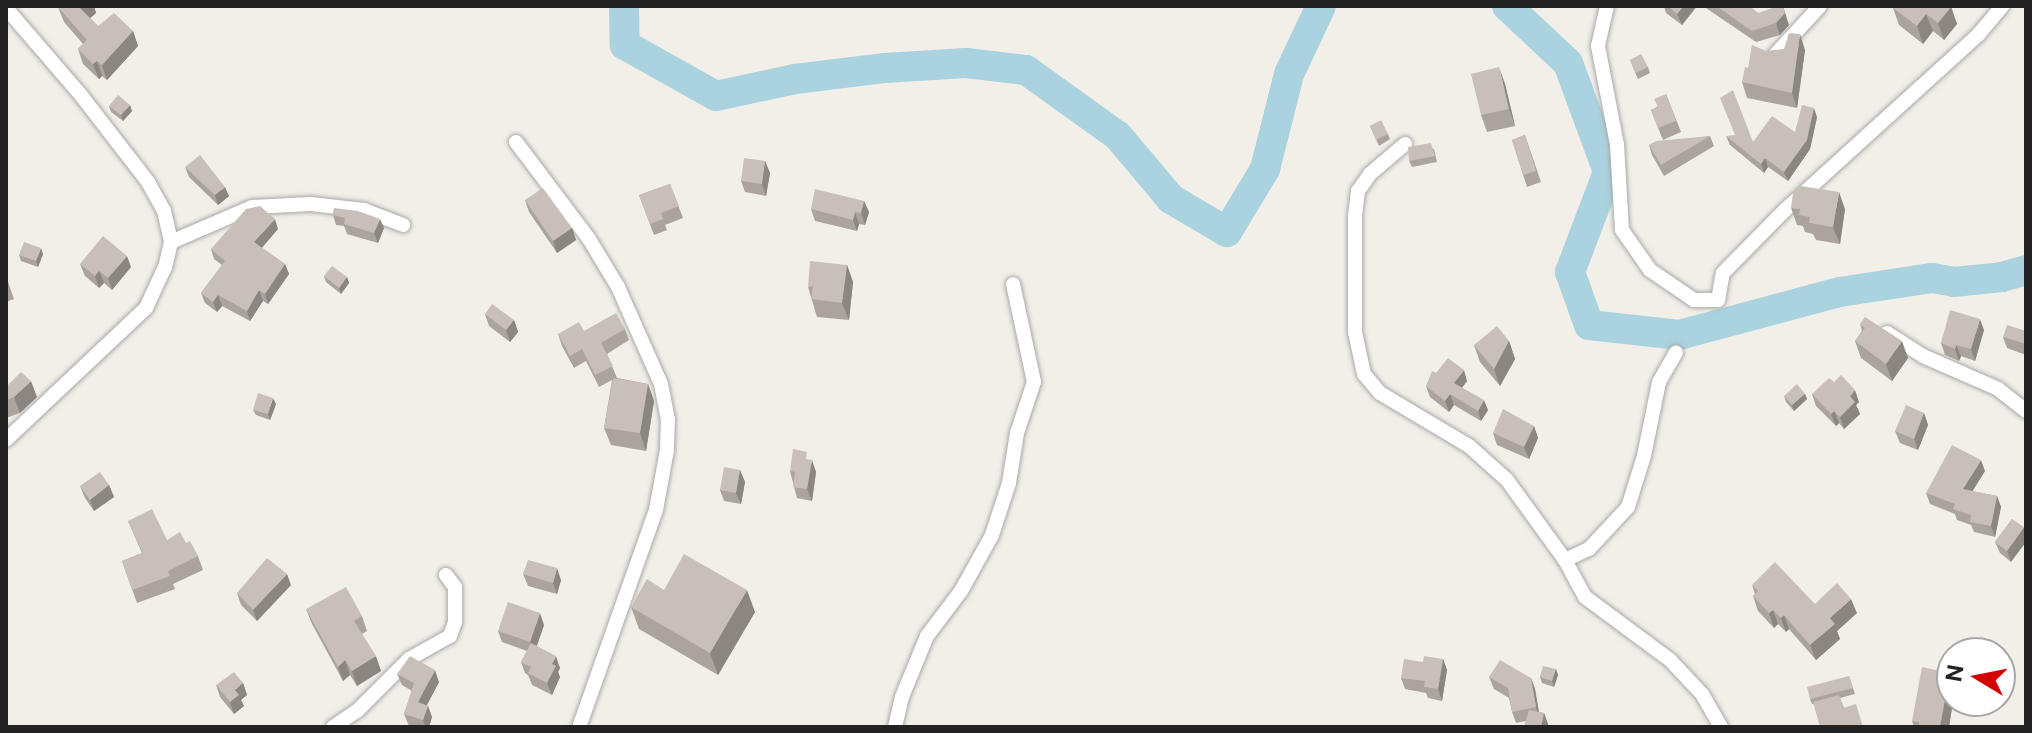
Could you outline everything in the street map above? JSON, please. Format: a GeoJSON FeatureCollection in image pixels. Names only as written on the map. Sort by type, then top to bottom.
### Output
{"type":"FeatureCollection","features":[{"type":"Feature","properties":{"kind":"street"},"geometry":{"type":"LineString","coordinates":[[1607,6],[1598,46],[1617,145],[1622,230],[1650,270],[1694,300],[1718,300],[1723,273],[1785,210],[1978,35],[2002,6]]}},
{"type":"Feature","properties":{"kind":"street"},"geometry":{"type":"LineString","coordinates":[[1773,57],[1820,6]]}},
{"type":"Feature","properties":{"kind":"street"},"geometry":{"type":"LineString","coordinates":[[6,8],[80,94],[148,182],[164,211],[171,242],[165,267],[146,308],[66,388],[6,440]]}},
{"type":"Feature","properties":{"kind":"street"},"geometry":{"type":"LineString","coordinates":[[516,142],[589,239],[618,287],[661,384],[668,419],[667,450],[656,510],[579,727]]}},
{"type":"Feature","properties":{"kind":"street"},"geometry":{"type":"LineString","coordinates":[[1405,144],[1370,174],[1358,191],[1355,216],[1355,332],[1364,374],[1380,393],[1469,446],[1507,480],[1565,560],[1585,597],[1670,660],[1702,694],[1721,727]]}},
{"type":"Feature","properties":{"kind":"street"},"geometry":{"type":"LineString","coordinates":[[171,242],[252,207],[311,204],[364,210],[403,225]]}},
{"type":"Feature","properties":{"kind":"street"},"geometry":{"type":"LineString","coordinates":[[895,727],[902,697],[927,636],[961,591],[992,535],[1009,483],[1017,433],[1034,382],[1013,284]]}},
{"type":"Feature","properties":{"kind":"street"},"geometry":{"type":"LineString","coordinates":[[1877,326],[1923,356],[1998,389],[2026,411]]}},
{"type":"Feature","properties":{"kind":"street"},"geometry":{"type":"LineString","coordinates":[[1565,560],[1589,549],[1628,507],[1644,456],[1659,382],[1676,352]]}},
{"type":"Feature","properties":{"kind":"street"},"geometry":{"type":"LineString","coordinates":[[333,727],[357,711],[409,659],[450,636],[455,622],[455,587],[446,575]]}},
{"type":"Feature","properties":{"kind":"building"},"geometry":{"type":"Polygon","coordinates":[[[59,6],[82,6],[80,8],[98,26],[114,13],[133,31],[102,65],[97,61],[93,64],[78,49],[87,40],[59,6]]]}},
{"type":"Feature","properties":{"kind":"building"},"geometry":{"type":"Polygon","coordinates":[[[1668,6],[1684,6],[1677,14],[1668,6]]]}},
{"type":"Feature","properties":{"kind":"building"},"geometry":{"type":"Polygon","coordinates":[[[1716,6],[1749,6],[1758,13],[1783,6],[1785,13],[1776,23],[1752,31],[1716,6]]]}},
{"type":"Feature","properties":{"kind":"building"},"geometry":{"type":"Polygon","coordinates":[[[1894,6],[1951,7],[1938,23],[1926,14],[1917,26],[1894,6]]]}},
{"type":"Feature","properties":{"kind":"building"},"geometry":{"type":"Polygon","coordinates":[[[1789,33],[1800,34],[1792,93],[1742,82],[1752,45],[1766,51],[1784,49],[1789,33]]]}},
{"type":"Feature","properties":{"kind":"building"},"geometry":{"type":"Polygon","coordinates":[[[1641,54],[1648,67],[1636,73],[1630,60],[1641,54]]]}},
{"type":"Feature","properties":{"kind":"building"},"geometry":{"type":"Polygon","coordinates":[[[1499,67],[1509,109],[1481,115],[1471,74],[1499,67]]]}},
{"type":"Feature","properties":{"kind":"building"},"geometry":{"type":"Polygon","coordinates":[[[1733,90],[1753,142],[1772,116],[1795,132],[1802,105],[1814,108],[1807,140],[1784,172],[1765,158],[1761,164],[1726,136],[1735,135],[1720,98],[1733,90]]]}},
{"type":"Feature","properties":{"kind":"building"},"geometry":{"type":"Polygon","coordinates":[[[1666,94],[1676,121],[1658,128],[1651,110],[1658,107],[1654,99],[1666,94]]]}},
{"type":"Feature","properties":{"kind":"building"},"geometry":{"type":"Polygon","coordinates":[[[118,95],[130,105],[121,115],[109,106],[118,95]]]}},
{"type":"Feature","properties":{"kind":"building"},"geometry":{"type":"Polygon","coordinates":[[[1381,120],[1388,134],[1376,140],[1370,126],[1381,120]]]}},
{"type":"Feature","properties":{"kind":"building"},"geometry":{"type":"Polygon","coordinates":[[[1525,135],[1536,171],[1523,175],[1512,140],[1525,135]]]}},
{"type":"Feature","properties":{"kind":"building"},"geometry":{"type":"Polygon","coordinates":[[[1710,136],[1661,165],[1649,145],[1656,141],[1710,136]]]}},
{"type":"Feature","properties":{"kind":"building"},"geometry":{"type":"Polygon","coordinates":[[[1431,143],[1435,156],[1409,161],[1408,147],[1431,143]]]}},
{"type":"Feature","properties":{"kind":"building"},"geometry":{"type":"Polygon","coordinates":[[[200,155],[225,187],[215,195],[185,167],[200,155]]]}},
{"type":"Feature","properties":{"kind":"building"},"geometry":{"type":"Polygon","coordinates":[[[744,158],[765,161],[762,184],[741,181],[744,158]]]}},
{"type":"Feature","properties":{"kind":"building"},"geometry":{"type":"Polygon","coordinates":[[[670,184],[679,206],[661,213],[663,219],[650,224],[639,195],[670,184]]]}},
{"type":"Feature","properties":{"kind":"building"},"geometry":{"type":"Polygon","coordinates":[[[1801,186],[1839,192],[1833,227],[1809,223],[1810,217],[1799,215],[1800,209],[1791,208],[1793,193],[1801,186]]]}},
{"type":"Feature","properties":{"kind":"building"},"geometry":{"type":"Polygon","coordinates":[[[543,188],[572,228],[553,241],[525,200],[543,188]]]}},
{"type":"Feature","properties":{"kind":"building"},"geometry":{"type":"Polygon","coordinates":[[[815,189],[864,201],[861,213],[855,212],[853,220],[811,209],[815,189]]]}},
{"type":"Feature","properties":{"kind":"building"},"geometry":{"type":"Polygon","coordinates":[[[260,206],[275,219],[254,242],[285,264],[265,294],[259,290],[247,311],[218,295],[213,302],[201,293],[225,261],[211,249],[246,209],[260,206]]]}},
{"type":"Feature","properties":{"kind":"building"},"geometry":{"type":"Polygon","coordinates":[[[334,208],[358,211],[380,219],[374,233],[344,224],[345,218],[333,215],[334,208]]]}},
{"type":"Feature","properties":{"kind":"building"},"geometry":{"type":"Polygon","coordinates":[[[103,236],[127,256],[108,278],[99,271],[95,276],[80,264],[103,236]]]}},
{"type":"Feature","properties":{"kind":"building"},"geometry":{"type":"Polygon","coordinates":[[[24,242],[41,248],[36,261],[19,255],[24,242]]]}},
{"type":"Feature","properties":{"kind":"building"},"geometry":{"type":"Polygon","coordinates":[[[810,261],[847,265],[842,303],[811,299],[813,286],[808,287],[810,261]]]}},
{"type":"Feature","properties":{"kind":"building"},"geometry":{"type":"Polygon","coordinates":[[[332,266],[347,277],[339,288],[324,276],[332,266]]]}},
{"type":"Feature","properties":{"kind":"building"},"geometry":{"type":"Polygon","coordinates":[[[492,304],[514,320],[506,330],[485,314],[492,304]]]}},
{"type":"Feature","properties":{"kind":"building"},"geometry":{"type":"Polygon","coordinates":[[[1950,310],[1980,319],[1971,349],[1956,345],[1955,349],[1941,343],[1950,310]]]}},
{"type":"Feature","properties":{"kind":"building"},"geometry":{"type":"Polygon","coordinates":[[[616,313],[625,329],[601,343],[613,366],[595,375],[582,349],[570,356],[558,334],[579,322],[584,331],[616,313]]]}},
{"type":"Feature","properties":{"kind":"building"},"geometry":{"type":"Polygon","coordinates":[[[1865,317],[1902,341],[1886,364],[1855,341],[1865,328],[1860,324],[1865,317]]]}},
{"type":"Feature","properties":{"kind":"building"},"geometry":{"type":"Polygon","coordinates":[[[2007,325],[2026,331],[2026,344],[2003,337],[2007,325]]]}},
{"type":"Feature","properties":{"kind":"building"},"geometry":{"type":"Polygon","coordinates":[[[1497,326],[1509,341],[1494,369],[1474,345],[1497,326]]]}},
{"type":"Feature","properties":{"kind":"building"},"geometry":{"type":"Polygon","coordinates":[[[1448,358],[1464,370],[1454,383],[1484,400],[1478,411],[1450,394],[1445,401],[1426,386],[1432,371],[1436,373],[1448,358]]]}},
{"type":"Feature","properties":{"kind":"building"},"geometry":{"type":"Polygon","coordinates":[[[21,372],[31,381],[14,397],[6,400],[6,387],[21,372]]]}},
{"type":"Feature","properties":{"kind":"building"},"geometry":{"type":"Polygon","coordinates":[[[1841,375],[1855,390],[1850,396],[1855,402],[1840,417],[1834,411],[1831,414],[1812,394],[1829,378],[1834,382],[1841,375]]]}},
{"type":"Feature","properties":{"kind":"building"},"geometry":{"type":"Polygon","coordinates":[[[613,378],[648,384],[640,433],[604,428],[613,378]]]}},
{"type":"Feature","properties":{"kind":"building"},"geometry":{"type":"Polygon","coordinates":[[[1797,384],[1805,394],[1792,405],[1784,396],[1797,384]]]}},
{"type":"Feature","properties":{"kind":"building"},"geometry":{"type":"Polygon","coordinates":[[[258,393],[273,398],[268,414],[253,410],[258,393]]]}},
{"type":"Feature","properties":{"kind":"building"},"geometry":{"type":"Polygon","coordinates":[[[1906,405],[1924,413],[1914,439],[1895,431],[1906,405]]]}},
{"type":"Feature","properties":{"kind":"building"},"geometry":{"type":"Polygon","coordinates":[[[1503,409],[1534,426],[1524,447],[1493,433],[1503,409]]]}},
{"type":"Feature","properties":{"kind":"building"},"geometry":{"type":"Polygon","coordinates":[[[1952,445],[1981,460],[1963,489],[1997,496],[1991,526],[1970,522],[1971,515],[1953,509],[1955,504],[1926,493],[1952,445]]]}},
{"type":"Feature","properties":{"kind":"building"},"geometry":{"type":"Polygon","coordinates":[[[793,449],[807,452],[806,459],[812,460],[807,489],[793,487],[795,472],[790,471],[793,449]]]}},
{"type":"Feature","properties":{"kind":"building"},"geometry":{"type":"Polygon","coordinates":[[[724,467],[740,470],[736,493],[720,490],[724,467]]]}},
{"type":"Feature","properties":{"kind":"building"},"geometry":{"type":"Polygon","coordinates":[[[100,472],[109,485],[90,500],[80,486],[100,472]]]}},
{"type":"Feature","properties":{"kind":"building"},"geometry":{"type":"Polygon","coordinates":[[[152,509],[167,540],[180,532],[186,543],[190,541],[198,556],[168,571],[170,576],[132,590],[122,561],[143,553],[128,521],[152,509]]]}},
{"type":"Feature","properties":{"kind":"building"},"geometry":{"type":"Polygon","coordinates":[[[2012,519],[2024,527],[2007,551],[1995,542],[2012,519]]]}},
{"type":"Feature","properties":{"kind":"building"},"geometry":{"type":"Polygon","coordinates":[[[684,554],[747,590],[710,653],[631,607],[647,579],[664,590],[684,554]]]}},
{"type":"Feature","properties":{"kind":"building"},"geometry":{"type":"Polygon","coordinates":[[[267,558],[287,574],[253,610],[237,593],[267,558]]]}},
{"type":"Feature","properties":{"kind":"building"},"geometry":{"type":"Polygon","coordinates":[[[528,560],[557,568],[553,583],[523,574],[528,560]]]}},
{"type":"Feature","properties":{"kind":"building"},"geometry":{"type":"Polygon","coordinates":[[[1775,562],[1815,604],[1837,583],[1851,599],[1830,618],[1835,624],[1810,645],[1784,615],[1781,618],[1773,610],[1769,613],[1753,596],[1758,591],[1752,585],[1775,562]]]}},
{"type":"Feature","properties":{"kind":"building"},"geometry":{"type":"Polygon","coordinates":[[[346,587],[362,616],[354,621],[376,656],[352,671],[345,660],[338,667],[306,609],[346,587]]]}},
{"type":"Feature","properties":{"kind":"building"},"geometry":{"type":"Polygon","coordinates":[[[508,602],[540,613],[530,642],[498,631],[508,602]]]}},
{"type":"Feature","properties":{"kind":"building"},"geometry":{"type":"Polygon","coordinates":[[[531,643],[556,656],[552,664],[556,666],[547,683],[528,673],[531,667],[521,662],[531,643]]]}},
{"type":"Feature","properties":{"kind":"building"},"geometry":{"type":"Polygon","coordinates":[[[410,656],[435,670],[418,702],[428,706],[423,720],[404,714],[414,683],[397,674],[410,656]]]}},
{"type":"Feature","properties":{"kind":"building"},"geometry":{"type":"Polygon","coordinates":[[[1424,656],[1443,659],[1438,689],[1424,687],[1425,681],[1401,678],[1404,659],[1423,662],[1424,656]]]}},
{"type":"Feature","properties":{"kind":"building"},"geometry":{"type":"Polygon","coordinates":[[[1500,660],[1531,678],[1536,707],[1512,712],[1508,688],[1489,677],[1500,660]]]}},
{"type":"Feature","properties":{"kind":"building"},"geometry":{"type":"Polygon","coordinates":[[[1543,666],[1556,669],[1552,681],[1540,677],[1543,666]]]}},
{"type":"Feature","properties":{"kind":"building"},"geometry":{"type":"Polygon","coordinates":[[[1922,667],[1936,670],[1936,717],[1942,717],[1940,726],[1919,727],[1919,722],[1912,721],[1922,667]]]}},
{"type":"Feature","properties":{"kind":"building"},"geometry":{"type":"Polygon","coordinates":[[[234,672],[243,683],[235,690],[239,695],[230,702],[216,685],[234,672]]]}},
{"type":"Feature","properties":{"kind":"building"},"geometry":{"type":"Polygon","coordinates":[[[1849,676],[1853,688],[1810,699],[1807,687],[1849,676]]]}},
{"type":"Feature","properties":{"kind":"building"},"geometry":{"type":"Polygon","coordinates":[[[1839,695],[1843,708],[1856,704],[1863,727],[1820,727],[1813,702],[1839,695]]]}},
{"type":"Feature","properties":{"kind":"building"},"geometry":{"type":"Polygon","coordinates":[[[1529,710],[1544,713],[1541,727],[1524,727],[1529,710]]]}},
{"type":"Feature","properties":{"kind":"waterway"},"geometry":{"type":"LineString","coordinates":[[624,6],[625,45],[716,96],[795,79],[885,68],[966,63],[1026,70],[1118,136],[1171,199],[1227,232],[1265,169],[1289,74],[1321,6]]}},
{"type":"Feature","properties":{"kind":"waterway"},"geometry":{"type":"LineString","coordinates":[[1507,6],[1568,63],[1608,172],[1570,272],[1589,325],[1679,335],[1840,292],[1932,278],[1954,282],[2002,277],[2026,270]]}}]}
